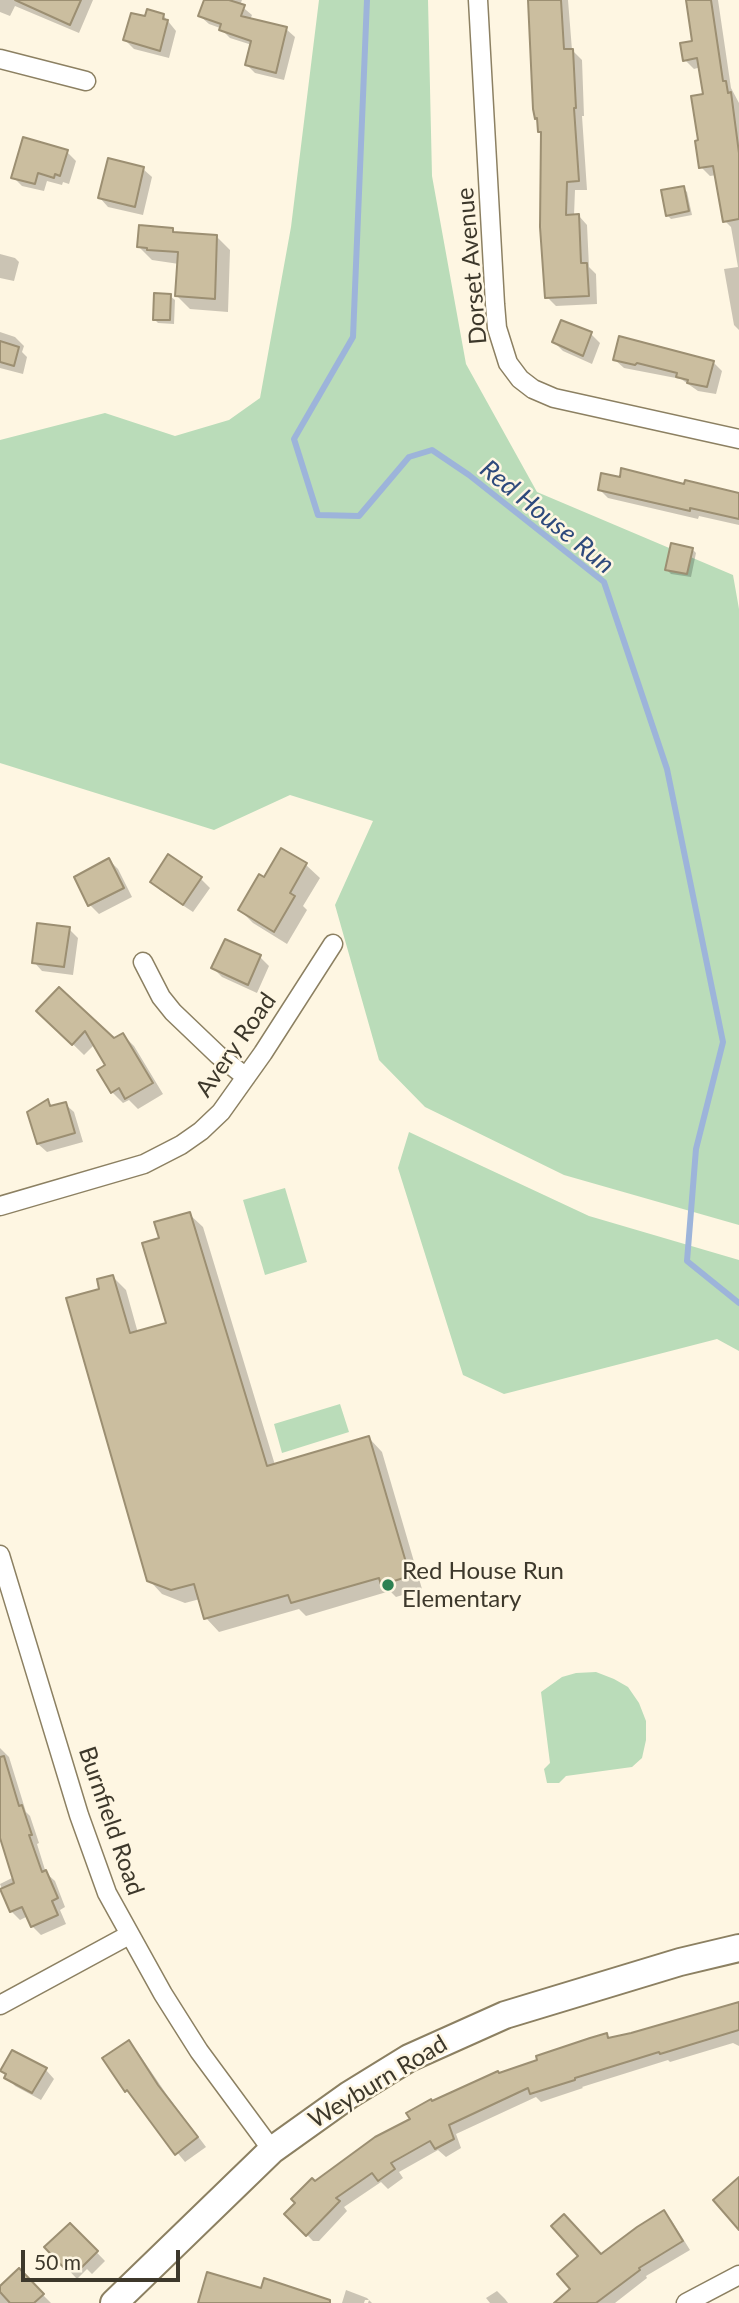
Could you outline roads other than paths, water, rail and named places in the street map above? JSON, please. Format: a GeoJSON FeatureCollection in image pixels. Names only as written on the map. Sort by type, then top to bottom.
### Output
{"type":"FeatureCollection","features":[{"type":"Feature","properties":{"kind":"street","name":"Dorset Avenue"},"geometry":{"type":"LineString","coordinates":[[478,0],[495,304],[497,328],[508,363],[520,379],[533,389],[554,398],[739,439]]}},
{"type":"Feature","properties":{"kind":"street"},"geometry":{"type":"LineString","coordinates":[[0,59],[86,80]]}},
{"type":"Feature","properties":{"kind":"street","name":"Avery Road"},"geometry":{"type":"LineString","coordinates":[[0,1206],[120,1173],[173,1149],[201,1131],[221,1112],[246,1077],[333,944]]}},
{"type":"Feature","properties":{"kind":"street"},"geometry":{"type":"LineString","coordinates":[[143,962],[161,997],[173,1012],[218,1055],[246,1077]]}},
{"type":"Feature","properties":{"kind":"street","name":"Burnfield Road"},"geometry":{"type":"LineString","coordinates":[[0,1555],[92,1857],[107,1893],[129,1936],[199,2051],[272,2150]]}},
{"type":"Feature","properties":{"kind":"street"},"geometry":{"type":"LineString","coordinates":[[0,2005],[129,1936]]}},
{"type":"Feature","properties":{"kind":"street","name":"Weyburn Road"},"geometry":{"type":"LineString","coordinates":[[114,2303],[272,2150],[349,2095],[409,2058],[444,2040],[505,2015],[680,1962],[739,1948]]}},
{"type":"Feature","properties":{"kind":"street"},"geometry":{"type":"LineString","coordinates":[[686,2303],[739,2276]]}},
{"type":"Feature","properties":{"kind":"waterway","name":"Red House Run"},"geometry":{"type":"LineString","coordinates":[[367,0],[353,337],[294,439],[318,515],[359,516],[409,457],[432,450],[469,475],[604,582],[667,769],[723,1042],[696,1149],[687,1261],[739,1303]]}},
{"type":"Feature","properties":{"kind":"place","name":"Red House Run Elementary"},"geometry":{"type":"Point","coordinates":[388,1585]}}]}
